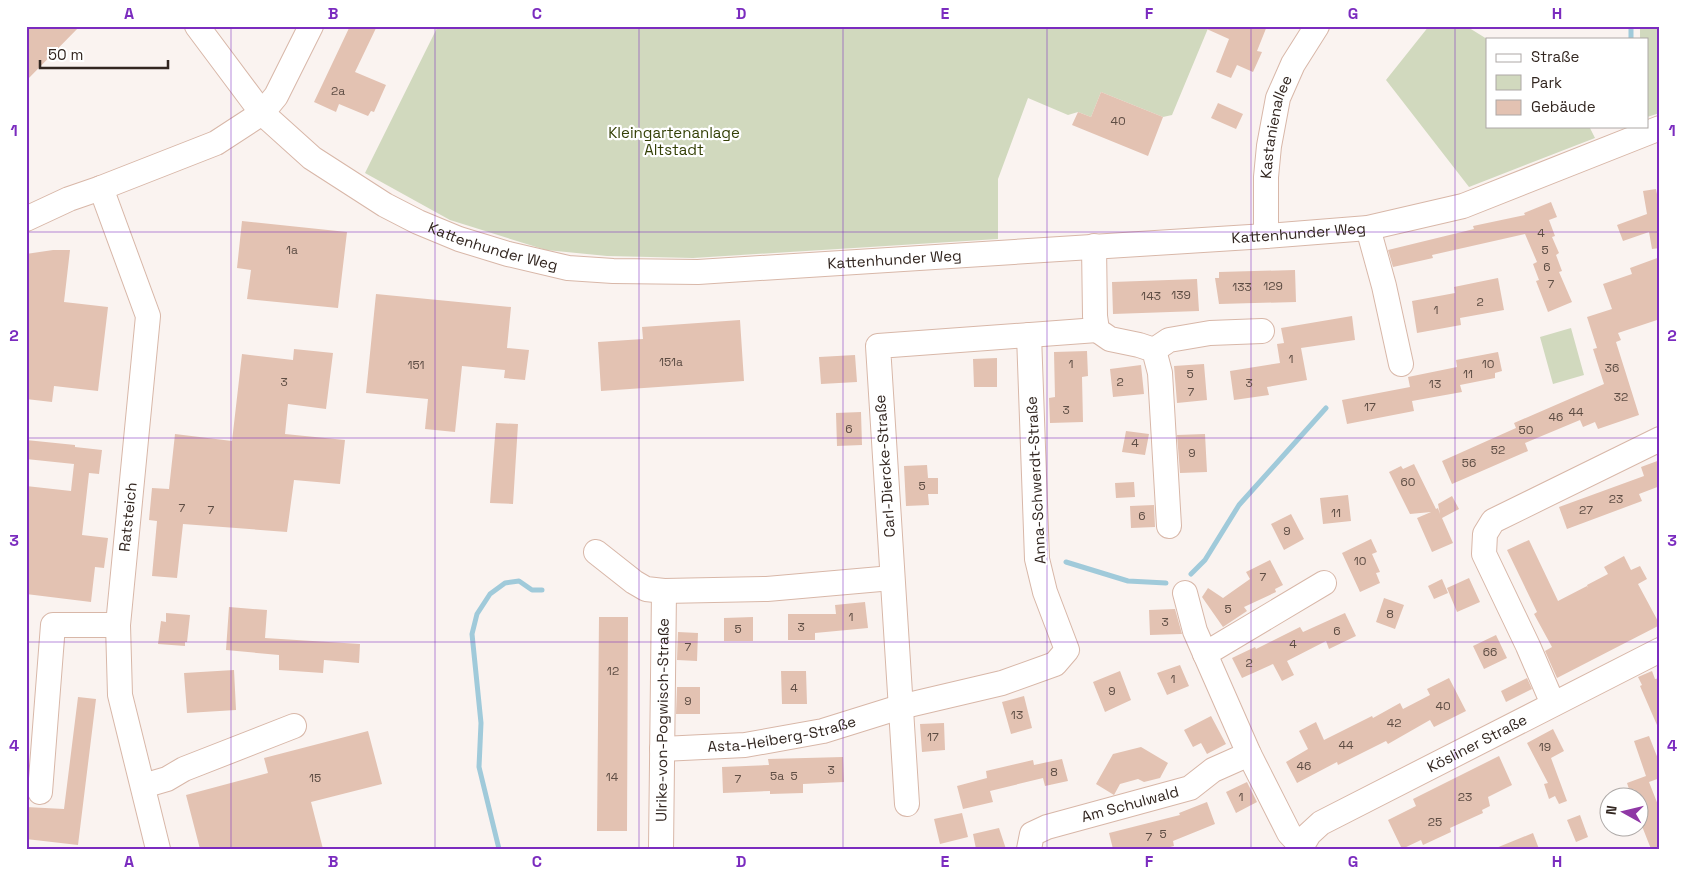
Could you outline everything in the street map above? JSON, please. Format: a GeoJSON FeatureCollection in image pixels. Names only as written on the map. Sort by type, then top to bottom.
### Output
{"type":"FeatureCollection","features":[{"type":"Feature","properties":{"kind":"street","name":"Kattenhunder Weg"},"geometry":{"type":"LineString","coordinates":[[197,26],[262,113],[312,158],[385,205],[418,222],[467,242],[568,268],[698,272],[1368,228],[1462,206],[1660,128]]}},
{"type":"Feature","properties":{"kind":"street"},"geometry":{"type":"LineString","coordinates":[[26,219],[68,199],[102,188],[216,143],[262,113],[276,96],[311,26]]}},
{"type":"Feature","properties":{"kind":"street","name":"Kastanienallee"},"geometry":{"type":"LineString","coordinates":[[1266,236],[1266,177],[1269,146],[1278,98],[1293,64],[1317,26]]}},
{"type":"Feature","properties":{"kind":"street","name":"Ratsteich"},"geometry":{"type":"LineString","coordinates":[[102,188],[148,316],[118,625],[120,695],[158,849]]}},
{"type":"Feature","properties":{"kind":"street"},"geometry":{"type":"LineString","coordinates":[[1368,228],[1384,286],[1401,364]]}},
{"type":"Feature","properties":{"kind":"street"},"geometry":{"type":"LineString","coordinates":[[1094,246],[1097,330],[1110,340],[1139,345],[1154,350]]}},
{"type":"Feature","properties":{"kind":"street","name":"Carl-Diercke-Straße"},"geometry":{"type":"LineString","coordinates":[[907,804],[878,346],[1097,330]]}},
{"type":"Feature","properties":{"kind":"street"},"geometry":{"type":"LineString","coordinates":[[1154,350],[1169,340],[1210,333],[1262,331]]}},
{"type":"Feature","properties":{"kind":"street","name":"Anna-Schwerdt-Straße"},"geometry":{"type":"LineString","coordinates":[[900,707],[1002,683],[1056,664],[1067,650],[1045,592],[1037,559],[1029,335]]}},
{"type":"Feature","properties":{"kind":"street"},"geometry":{"type":"LineString","coordinates":[[1154,350],[1160,373],[1169,526]]}},
{"type":"Feature","properties":{"kind":"street"},"geometry":{"type":"LineString","coordinates":[[1553,704],[1528,646],[1484,554],[1485,534],[1493,521],[1660,439]]}},
{"type":"Feature","properties":{"kind":"street"},"geometry":{"type":"LineString","coordinates":[[596,552],[634,582],[646,589],[664,591],[767,589],[892,578]]}},
{"type":"Feature","properties":{"kind":"street"},"geometry":{"type":"LineString","coordinates":[[1205,654],[1324,583]]}},
{"type":"Feature","properties":{"kind":"street","name":"Ulrike-von-Pogwisch-Straße"},"geometry":{"type":"LineString","coordinates":[[661,849],[664,591]]}},
{"type":"Feature","properties":{"kind":"street"},"geometry":{"type":"LineString","coordinates":[[1185,593],[1195,630],[1249,754],[1289,833],[1300,848]]}},
{"type":"Feature","properties":{"kind":"street"},"geometry":{"type":"LineString","coordinates":[[40,792],[53,625],[118,625]]}},
{"type":"Feature","properties":{"kind":"street","name":"Kösliner Straße"},"geometry":{"type":"LineString","coordinates":[[1300,848],[1309,834],[1321,823],[1660,650]]}},
{"type":"Feature","properties":{"kind":"street","name":"Asta-Heiberg-Straße"},"geometry":{"type":"LineString","coordinates":[[662,749],[746,746],[823,731],[900,707]]}},
{"type":"Feature","properties":{"kind":"street"},"geometry":{"type":"LineString","coordinates":[[143,786],[167,779],[184,769],[294,726]]}},
{"type":"Feature","properties":{"kind":"street","name":"Am Schulwald"},"geometry":{"type":"LineString","coordinates":[[1029,849],[1032,834],[1047,827],[1190,788],[1214,770],[1249,754]]}},
{"type":"Feature","properties":{"kind":"green space","name":"Kleingartenanlage Altstadt"},"geometry":{"type":"Polygon","coordinates":[[[438,26],[1209,26],[1172,115],[1163,117],[1101,92],[1091,117],[1078,112],[1068,115],[1028,98],[998,179],[998,239],[693,258],[607,256],[546,250],[450,220],[365,173],[438,26]]]}},
{"type":"Feature","properties":{"kind":"green space"},"geometry":{"type":"Polygon","coordinates":[[[1429,26],[1466,26],[1486,38],[1486,128],[1590,128],[1595,138],[1469,187],[1386,80],[1429,26]]]}},
{"type":"Feature","properties":{"kind":"green space"},"geometry":{"type":"Polygon","coordinates":[[[1640,26],[1660,26],[1660,113],[1648,117],[1648,38],[1640,38],[1640,26]]]}},
{"type":"Feature","properties":{"kind":"green space"},"geometry":{"type":"Polygon","coordinates":[[[1571,328],[1584,375],[1553,384],[1540,337],[1571,328]]]}},
{"type":"Feature","properties":{"kind":"building"},"geometry":{"type":"Polygon","coordinates":[[[26,26],[80,26],[26,81],[26,26]]]}},
{"type":"Feature","properties":{"kind":"building"},"geometry":{"type":"Polygon","coordinates":[[[350,26],[377,26],[355,72],[386,85],[374,112],[371,111],[368,116],[339,104],[336,112],[314,102],[350,26]]]}},
{"type":"Feature","properties":{"kind":"building"},"geometry":{"type":"Polygon","coordinates":[[[1200,26],[1267,26],[1257,51],[1262,52],[1253,72],[1237,65],[1231,78],[1216,72],[1229,39],[1200,26]]]}},
{"type":"Feature","properties":{"kind":"building"},"geometry":{"type":"Polygon","coordinates":[[[1101,92],[1163,117],[1148,156],[1072,125],[1078,112],[1091,117],[1101,92]]]}},
{"type":"Feature","properties":{"kind":"building"},"geometry":{"type":"Polygon","coordinates":[[[1218,103],[1243,114],[1236,129],[1211,118],[1218,103]]]}},
{"type":"Feature","properties":{"kind":"building"},"geometry":{"type":"Polygon","coordinates":[[[1656,189],[1658,199],[1660,199],[1660,248],[1652,249],[1649,232],[1623,241],[1617,225],[1647,214],[1643,191],[1656,189]]]}},
{"type":"Feature","properties":{"kind":"building"},"geometry":{"type":"Polygon","coordinates":[[[1551,202],[1557,217],[1549,220],[1555,236],[1552,237],[1559,253],[1556,255],[1562,271],[1559,272],[1572,302],[1548,312],[1536,281],[1539,280],[1533,264],[1537,262],[1525,234],[1432,255],[1433,258],[1393,267],[1388,250],[1474,229],[1473,226],[1525,215],[1524,213],[1551,202]]]}},
{"type":"Feature","properties":{"kind":"building"},"geometry":{"type":"Polygon","coordinates":[[[242,221],[347,232],[338,308],[247,299],[251,270],[237,268],[242,221]]]}},
{"type":"Feature","properties":{"kind":"building"},"geometry":{"type":"Polygon","coordinates":[[[53,250],[70,250],[64,302],[108,307],[98,391],[54,386],[52,402],[26,399],[26,254],[53,250]]]}},
{"type":"Feature","properties":{"kind":"building"},"geometry":{"type":"Polygon","coordinates":[[[1660,257],[1660,319],[1618,333],[1621,340],[1616,342],[1639,415],[1598,429],[1595,422],[1583,427],[1580,420],[1525,443],[1528,451],[1452,484],[1442,461],[1516,428],[1514,423],[1604,384],[1593,349],[1597,348],[1587,317],[1612,309],[1603,284],[1632,274],[1630,268],[1660,257]]]}},
{"type":"Feature","properties":{"kind":"building"},"geometry":{"type":"Polygon","coordinates":[[[1295,270],[1296,302],[1219,304],[1215,278],[1219,278],[1219,272],[1295,270]]]}},
{"type":"Feature","properties":{"kind":"building"},"geometry":{"type":"Polygon","coordinates":[[[1498,278],[1504,310],[1460,318],[1461,325],[1417,333],[1412,301],[1455,293],[1454,287],[1498,278]]]}},
{"type":"Feature","properties":{"kind":"building"},"geometry":{"type":"Polygon","coordinates":[[[1197,279],[1199,311],[1113,314],[1112,282],[1197,279]]]}},
{"type":"Feature","properties":{"kind":"building"},"geometry":{"type":"Polygon","coordinates":[[[376,294],[511,307],[507,348],[529,350],[525,380],[504,378],[505,370],[462,366],[455,432],[425,429],[428,399],[366,393],[376,294]]]}},
{"type":"Feature","properties":{"kind":"building"},"geometry":{"type":"Polygon","coordinates":[[[1352,316],[1355,340],[1301,348],[1307,380],[1267,387],[1269,395],[1234,400],[1230,371],[1280,363],[1277,344],[1284,343],[1281,328],[1352,316]]]}},
{"type":"Feature","properties":{"kind":"building"},"geometry":{"type":"Polygon","coordinates":[[[740,320],[744,381],[601,391],[598,342],[643,339],[642,327],[740,320]]]}},
{"type":"Feature","properties":{"kind":"building"},"geometry":{"type":"Polygon","coordinates":[[[294,349],[333,353],[326,409],[288,404],[285,434],[345,440],[340,484],[294,480],[287,532],[183,524],[177,578],[152,576],[157,521],[149,520],[152,488],[169,489],[175,434],[232,441],[242,354],[293,360],[294,349]]]}},
{"type":"Feature","properties":{"kind":"building"},"geometry":{"type":"Polygon","coordinates":[[[1087,351],[1088,376],[1082,377],[1083,422],[1050,423],[1049,398],[1055,397],[1054,352],[1087,351]]]}},
{"type":"Feature","properties":{"kind":"building"},"geometry":{"type":"Polygon","coordinates":[[[1498,352],[1502,371],[1495,373],[1495,378],[1460,385],[1462,392],[1412,401],[1414,411],[1347,424],[1342,400],[1410,387],[1408,377],[1457,367],[1456,360],[1498,352]]]}},
{"type":"Feature","properties":{"kind":"building"},"geometry":{"type":"Polygon","coordinates":[[[855,355],[857,382],[821,384],[819,357],[855,355]]]}},
{"type":"Feature","properties":{"kind":"building"},"geometry":{"type":"Polygon","coordinates":[[[997,358],[997,387],[974,387],[973,359],[997,358]]]}},
{"type":"Feature","properties":{"kind":"building"},"geometry":{"type":"Polygon","coordinates":[[[1204,364],[1207,400],[1177,403],[1174,366],[1204,364]]]}},
{"type":"Feature","properties":{"kind":"building"},"geometry":{"type":"Polygon","coordinates":[[[1141,365],[1144,394],[1113,397],[1110,369],[1141,365]]]}},
{"type":"Feature","properties":{"kind":"building"},"geometry":{"type":"Polygon","coordinates":[[[861,412],[862,445],[837,446],[836,413],[861,412]]]}},
{"type":"Feature","properties":{"kind":"building"},"geometry":{"type":"Polygon","coordinates":[[[496,423],[518,424],[513,504],[490,503],[496,423]]]}},
{"type":"Feature","properties":{"kind":"building"},"geometry":{"type":"Polygon","coordinates":[[[1126,431],[1149,434],[1145,455],[1122,452],[1126,431]]]}},
{"type":"Feature","properties":{"kind":"building"},"geometry":{"type":"Polygon","coordinates":[[[1205,434],[1207,472],[1180,473],[1177,435],[1205,434]]]}},
{"type":"Feature","properties":{"kind":"building"},"geometry":{"type":"Polygon","coordinates":[[[26,440],[102,450],[99,474],[89,473],[82,535],[108,538],[104,568],[95,567],[91,602],[26,594],[26,486],[71,491],[74,464],[26,459],[26,440]]]}},
{"type":"Feature","properties":{"kind":"building"},"geometry":{"type":"Polygon","coordinates":[[[1660,460],[1660,486],[1639,494],[1642,501],[1567,529],[1559,507],[1644,476],[1641,467],[1660,460]]]}},
{"type":"Feature","properties":{"kind":"building"},"geometry":{"type":"Polygon","coordinates":[[[1414,464],[1440,514],[1438,504],[1452,496],[1459,509],[1442,518],[1453,543],[1432,552],[1417,518],[1431,512],[1410,514],[1389,472],[1401,466],[1403,469],[1414,464]]]}},
{"type":"Feature","properties":{"kind":"building"},"geometry":{"type":"Polygon","coordinates":[[[927,465],[928,478],[938,478],[938,494],[928,494],[929,505],[906,506],[904,466],[927,465]]]}},
{"type":"Feature","properties":{"kind":"building"},"geometry":{"type":"Polygon","coordinates":[[[1134,482],[1135,497],[1116,498],[1115,483],[1134,482]]]}},
{"type":"Feature","properties":{"kind":"building"},"geometry":{"type":"Polygon","coordinates":[[[1348,495],[1351,521],[1323,524],[1320,498],[1348,495]]]}},
{"type":"Feature","properties":{"kind":"building"},"geometry":{"type":"Polygon","coordinates":[[[1154,505],[1155,527],[1131,528],[1130,506],[1154,505]]]}},
{"type":"Feature","properties":{"kind":"building"},"geometry":{"type":"Polygon","coordinates":[[[1291,514],[1304,539],[1284,550],[1271,524],[1291,514]]]}},
{"type":"Feature","properties":{"kind":"building"},"geometry":{"type":"Polygon","coordinates":[[[1371,539],[1377,552],[1372,554],[1380,572],[1376,573],[1380,583],[1360,592],[1342,553],[1371,539]]]}},
{"type":"Feature","properties":{"kind":"building"},"geometry":{"type":"Polygon","coordinates":[[[1529,540],[1558,601],[1587,586],[1588,588],[1587,585],[1608,574],[1604,567],[1624,556],[1631,570],[1640,566],[1647,579],[1638,584],[1660,625],[1557,678],[1545,651],[1552,647],[1534,614],[1537,612],[1507,550],[1529,540]]]}},
{"type":"Feature","properties":{"kind":"building"},"geometry":{"type":"Polygon","coordinates":[[[1270,560],[1283,585],[1275,589],[1276,592],[1244,607],[1247,611],[1223,627],[1202,597],[1208,588],[1223,598],[1250,579],[1246,572],[1270,560]]]}},
{"type":"Feature","properties":{"kind":"building"},"geometry":{"type":"Polygon","coordinates":[[[1469,578],[1480,602],[1457,612],[1447,588],[1469,578]]]}},
{"type":"Feature","properties":{"kind":"building"},"geometry":{"type":"Polygon","coordinates":[[[1442,579],[1448,593],[1434,599],[1428,586],[1442,579]]]}},
{"type":"Feature","properties":{"kind":"building"},"geometry":{"type":"Polygon","coordinates":[[[1384,598],[1404,605],[1395,629],[1376,622],[1384,598]]]}},
{"type":"Feature","properties":{"kind":"building"},"geometry":{"type":"Polygon","coordinates":[[[865,602],[868,628],[815,633],[815,640],[788,640],[788,614],[836,614],[835,605],[865,602]]]}},
{"type":"Feature","properties":{"kind":"building"},"geometry":{"type":"Polygon","coordinates":[[[229,607],[267,610],[265,638],[360,644],[359,663],[324,660],[323,673],[279,670],[279,655],[226,650],[229,607]]]}},
{"type":"Feature","properties":{"kind":"building"},"geometry":{"type":"Polygon","coordinates":[[[1175,609],[1182,634],[1150,635],[1149,610],[1175,609]]]}},
{"type":"Feature","properties":{"kind":"building"},"geometry":{"type":"Polygon","coordinates":[[[166,613],[190,615],[185,646],[158,644],[161,621],[166,622],[166,613]]]}},
{"type":"Feature","properties":{"kind":"building"},"geometry":{"type":"Polygon","coordinates":[[[1345,613],[1356,636],[1329,649],[1326,641],[1287,661],[1294,675],[1282,681],[1273,664],[1242,678],[1232,658],[1255,647],[1256,649],[1300,627],[1303,632],[1345,613]]]}},
{"type":"Feature","properties":{"kind":"building"},"geometry":{"type":"Polygon","coordinates":[[[599,617],[628,617],[627,831],[597,831],[599,617]]]}},
{"type":"Feature","properties":{"kind":"building"},"geometry":{"type":"Polygon","coordinates":[[[753,617],[753,641],[724,641],[724,618],[753,617]]]}},
{"type":"Feature","properties":{"kind":"building"},"geometry":{"type":"Polygon","coordinates":[[[678,632],[698,633],[697,661],[677,660],[678,632]]]}},
{"type":"Feature","properties":{"kind":"building"},"geometry":{"type":"Polygon","coordinates":[[[1496,635],[1507,658],[1484,669],[1473,646],[1496,635]]]}},
{"type":"Feature","properties":{"kind":"building"},"geometry":{"type":"Polygon","coordinates":[[[1180,665],[1189,686],[1167,695],[1157,673],[1180,665]]]}},
{"type":"Feature","properties":{"kind":"building"},"geometry":{"type":"Polygon","coordinates":[[[234,670],[236,710],[187,713],[184,673],[234,670]]]}},
{"type":"Feature","properties":{"kind":"building"},"geometry":{"type":"Polygon","coordinates":[[[781,671],[806,671],[807,704],[782,704],[781,671]]]}},
{"type":"Feature","properties":{"kind":"building"},"geometry":{"type":"Polygon","coordinates":[[[1120,671],[1131,700],[1105,712],[1093,682],[1120,671]]]}},
{"type":"Feature","properties":{"kind":"building"},"geometry":{"type":"Polygon","coordinates":[[[1652,671],[1655,679],[1660,678],[1660,732],[1638,677],[1652,671]]]}},
{"type":"Feature","properties":{"kind":"building"},"geometry":{"type":"Polygon","coordinates":[[[1449,678],[1466,711],[1434,727],[1430,720],[1388,744],[1386,741],[1338,765],[1337,762],[1297,783],[1286,762],[1308,749],[1299,731],[1316,722],[1324,740],[1372,716],[1373,718],[1400,703],[1403,709],[1430,695],[1427,689],[1449,678]]]}},
{"type":"Feature","properties":{"kind":"building"},"geometry":{"type":"Polygon","coordinates":[[[1527,678],[1532,689],[1506,702],[1501,691],[1527,678]]]}},
{"type":"Feature","properties":{"kind":"building"},"geometry":{"type":"Polygon","coordinates":[[[677,687],[700,687],[700,714],[676,714],[677,687]]]}},
{"type":"Feature","properties":{"kind":"building"},"geometry":{"type":"Polygon","coordinates":[[[1024,696],[1032,728],[1011,734],[1002,702],[1024,696]]]}},
{"type":"Feature","properties":{"kind":"building"},"geometry":{"type":"Polygon","coordinates":[[[78,697],[96,699],[78,845],[26,839],[26,807],[64,809],[78,697]]]}},
{"type":"Feature","properties":{"kind":"building"},"geometry":{"type":"Polygon","coordinates":[[[1211,716],[1226,744],[1207,754],[1201,743],[1193,747],[1184,730],[1211,716]]]}},
{"type":"Feature","properties":{"kind":"building"},"geometry":{"type":"Polygon","coordinates":[[[944,723],[945,750],[922,752],[920,724],[944,723]]]}},
{"type":"Feature","properties":{"kind":"building"},"geometry":{"type":"Polygon","coordinates":[[[1553,729],[1564,751],[1551,758],[1567,801],[1559,804],[1555,796],[1549,799],[1544,784],[1548,783],[1527,743],[1553,729]]]}},
{"type":"Feature","properties":{"kind":"building"},"geometry":{"type":"Polygon","coordinates":[[[368,731],[382,784],[311,802],[323,849],[200,849],[186,795],[268,773],[264,758],[368,731]]]}},
{"type":"Feature","properties":{"kind":"building"},"geometry":{"type":"Polygon","coordinates":[[[1649,736],[1660,764],[1660,778],[1649,782],[1660,810],[1660,849],[1651,849],[1647,838],[1648,788],[1629,788],[1627,783],[1646,776],[1634,741],[1649,736]]]}},
{"type":"Feature","properties":{"kind":"building"},"geometry":{"type":"Polygon","coordinates":[[[1141,747],[1168,763],[1160,778],[1144,782],[1138,779],[1120,784],[1114,795],[1096,784],[1113,754],[1141,747]]]}},
{"type":"Feature","properties":{"kind":"building"},"geometry":{"type":"Polygon","coordinates":[[[1499,756],[1512,785],[1488,797],[1490,806],[1482,810],[1483,813],[1450,828],[1451,832],[1423,845],[1421,840],[1402,849],[1388,820],[1416,806],[1413,799],[1499,756]]]}},
{"type":"Feature","properties":{"kind":"building"},"geometry":{"type":"Polygon","coordinates":[[[843,757],[844,782],[803,784],[803,793],[770,794],[770,791],[723,793],[722,767],[769,765],[768,759],[843,757]]]}},
{"type":"Feature","properties":{"kind":"building"},"geometry":{"type":"Polygon","coordinates":[[[1062,759],[1068,781],[1045,786],[1043,778],[990,791],[993,802],[963,809],[957,786],[987,778],[986,771],[1033,760],[1034,765],[1062,759]]]}},
{"type":"Feature","properties":{"kind":"building"},"geometry":{"type":"Polygon","coordinates":[[[1247,782],[1257,802],[1236,813],[1226,792],[1247,782]]]}},
{"type":"Feature","properties":{"kind":"building"},"geometry":{"type":"Polygon","coordinates":[[[1207,802],[1215,824],[1173,841],[1174,846],[1162,849],[1113,849],[1109,833],[1180,815],[1179,813],[1207,802]]]}},
{"type":"Feature","properties":{"kind":"building"},"geometry":{"type":"Polygon","coordinates":[[[962,813],[968,837],[940,844],[934,819],[962,813]]]}},
{"type":"Feature","properties":{"kind":"building"},"geometry":{"type":"Polygon","coordinates":[[[1580,815],[1588,837],[1576,842],[1567,820],[1580,815]]]}},
{"type":"Feature","properties":{"kind":"building"},"geometry":{"type":"Polygon","coordinates":[[[999,828],[1006,849],[976,849],[973,834],[999,828]]]}},
{"type":"Feature","properties":{"kind":"building"},"geometry":{"type":"Polygon","coordinates":[[[1533,833],[1539,849],[1496,849],[1496,848],[1533,833]]]}},
{"type":"Feature","properties":{"kind":"waterway"},"geometry":{"type":"LineString","coordinates":[[1631,26],[1631,38]]}},
{"type":"Feature","properties":{"kind":"waterway"},"geometry":{"type":"LineString","coordinates":[[1191,574],[1205,560],[1239,505],[1326,408]]}},
{"type":"Feature","properties":{"kind":"waterway"},"geometry":{"type":"LineString","coordinates":[[1066,562],[1128,581],[1166,583]]}},
{"type":"Feature","properties":{"kind":"waterway"},"geometry":{"type":"LineString","coordinates":[[499,849],[479,767],[481,723],[472,634],[477,614],[490,594],[505,583],[519,581],[532,590],[542,590]]}}]}
